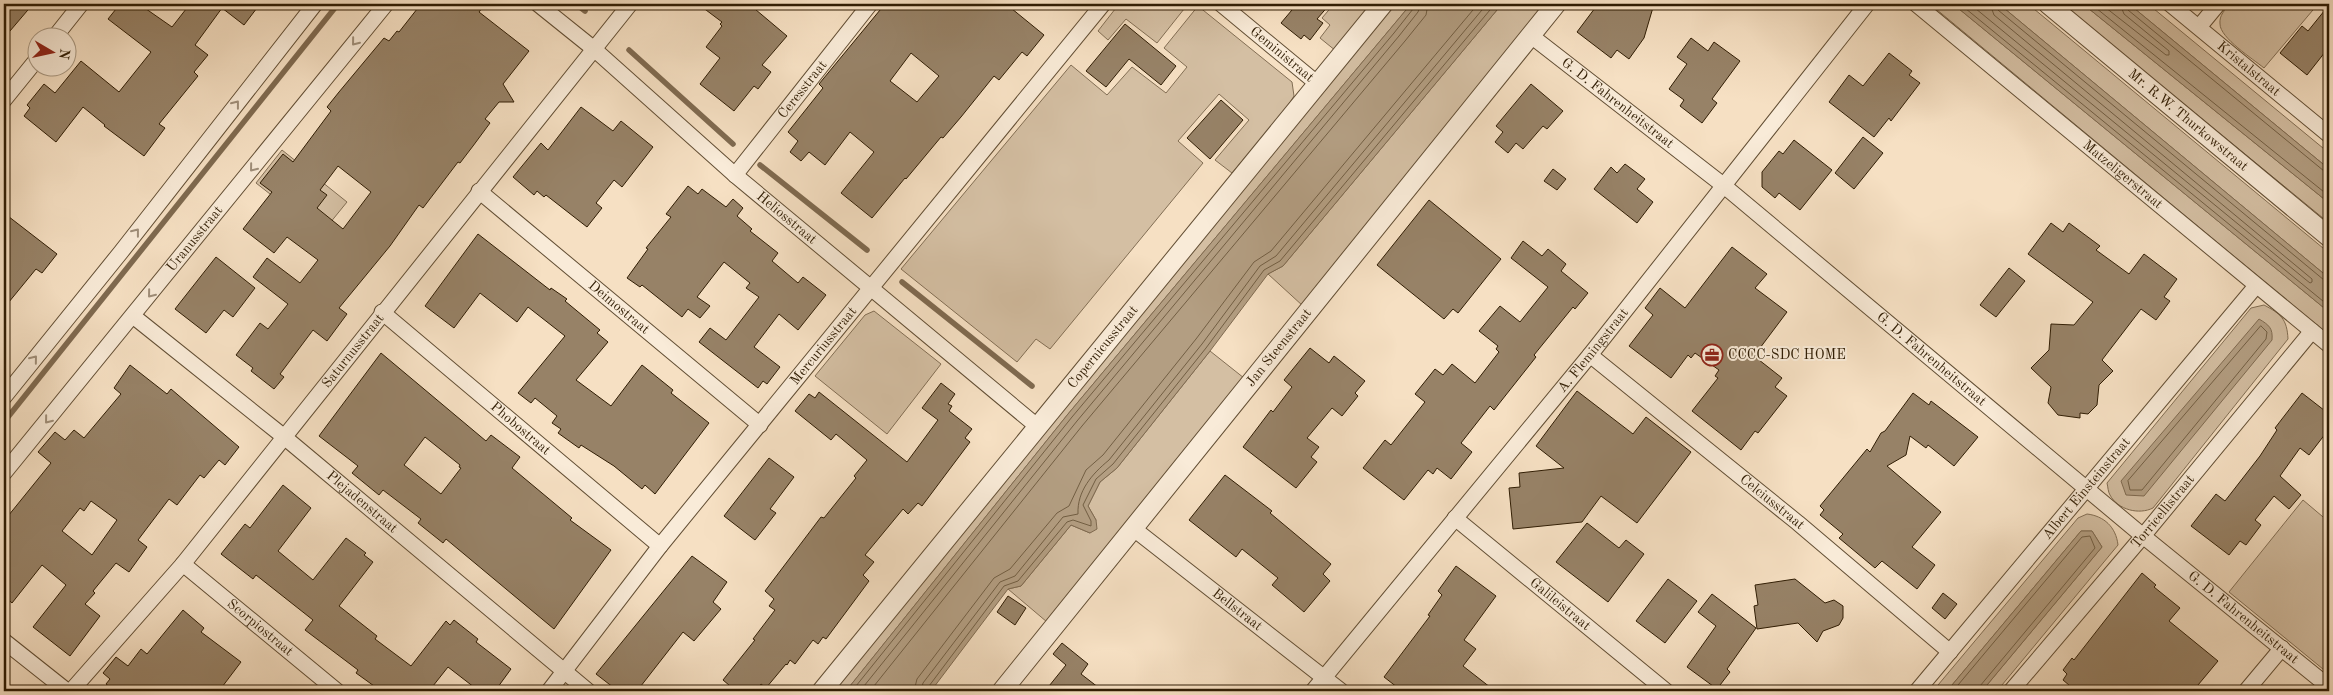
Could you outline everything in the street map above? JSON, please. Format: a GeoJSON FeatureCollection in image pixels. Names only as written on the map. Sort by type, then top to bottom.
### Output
{"type":"FeatureCollection","features":[{"type":"Feature","properties":{"kind":"street"},"geometry":{"type":"LineString","coordinates":[[62,28],[81,4]]}},
{"type":"Feature","properties":{"kind":"street"},"geometry":{"type":"LineString","coordinates":[[4,397],[121,252],[315,4]]}},
{"type":"Feature","properties":{"kind":"street","name":"Uranusstraat"},"geometry":{"type":"LineString","coordinates":[[4,473],[386,4]]}},
{"type":"Feature","properties":{"kind":"street","name":"Heliosstraat"},"geometry":{"type":"LineString","coordinates":[[538,4],[594,49],[735,175],[1038,427]]}},
{"type":"Feature","properties":{"kind":"street","name":"Saturnusstraat"},"geometry":{"type":"LineString","coordinates":[[69,691],[183,564],[283,436],[630,4]]}},
{"type":"Feature","properties":{"kind":"street","name":"Ceresstraat"},"geometry":{"type":"LineString","coordinates":[[735,175],[870,4]]}},
{"type":"Feature","properties":{"kind":"street","name":"Mercuriusstraat"},"geometry":{"type":"LineString","coordinates":[[549,691],[660,546],[1103,4]]}},
{"type":"Feature","properties":{"kind":"street","name":"Geministraat"},"geometry":{"type":"LineString","coordinates":[[1221,4],[1319,85]]}},
{"type":"Feature","properties":{"kind":"street","name":"Copernicusstraat"},"geometry":{"type":"LineString","coordinates":[[822,691],[1319,85],[1383,4]]}},
{"type":"Feature","properties":{"kind":"street","name":"Jan Steenstraat"},"geometry":{"type":"LineString","coordinates":[[1002,691],[1556,4]]}},
{"type":"Feature","properties":{"kind":"street","name":"A. Flemingstraat"},"geometry":{"type":"LineString","coordinates":[[1313,691],[1590,355],[1867,4]]}},
{"type":"Feature","properties":{"kind":"street","name":"Matzeligerstraat"},"geometry":{"type":"LineString","coordinates":[[1916,4],[2329,345]]}},
{"type":"Feature","properties":{"kind":"street","name":"Mr. R.W. Thurkowstraat"},"geometry":{"type":"LineString","coordinates":[[2048,4],[2329,237]]}},
{"type":"Feature","properties":{"kind":"street","name":"Kristalstraat"},"geometry":{"type":"LineString","coordinates":[[2170,4],[2328,132]]}},
{"type":"Feature","properties":{"kind":"street"},"geometry":{"type":"LineString","coordinates":[[2199,27],[2218,4]]}},
{"type":"Feature","properties":{"kind":"street","name":"G. D. Fahrenheitstraat"},"geometry":{"type":"LineString","coordinates":[[1530,35],[1723,186],[2087,490],[2329,687]]}},
{"type":"Feature","properties":{"kind":"street"},"geometry":{"type":"LineString","coordinates":[[4,100],[28,70]]}},
{"type":"Feature","properties":{"kind":"street","name":"Deimostraat"},"geometry":{"type":"LineString","coordinates":[[480,191],[760,425]]}},
{"type":"Feature","properties":{"kind":"street","name":"Albert Einsteinstraat"},"geometry":{"type":"LineString","coordinates":[[1917,691],[2256,286]]}},
{"type":"Feature","properties":{"kind":"street","name":"Phobostraat"},"geometry":{"type":"LineString","coordinates":[[382,312],[660,546]]}},
{"type":"Feature","properties":{"kind":"street","name":"Plejadenstraat"},"geometry":{"type":"LineString","coordinates":[[133,316],[283,436],[588,691]]}},
{"type":"Feature","properties":{"kind":"street","name":"Torricellistraat"},"geometry":{"type":"LineString","coordinates":[[2011,691],[2143,536],[2312,331]]}},
{"type":"Feature","properties":{"kind":"street","name":"Celciusstraat"},"geometry":{"type":"LineString","coordinates":[[1590,355],[1798,523],[1950,652]]}},
{"type":"Feature","properties":{"kind":"street","name":"Galileistraat"},"geometry":{"type":"LineString","coordinates":[[1455,518],[1666,691]]}},
{"type":"Feature","properties":{"kind":"street","name":"Bellstraat"},"geometry":{"type":"LineString","coordinates":[[1134,529],[1340,691]]}},
{"type":"Feature","properties":{"kind":"street","name":"Scorpiostraat"},"geometry":{"type":"LineString","coordinates":[[183,564],[337,691]]}},
{"type":"Feature","properties":{"kind":"street"},"geometry":{"type":"LineString","coordinates":[[4,641],[69,691]]}},
{"type":"Feature","properties":{"kind":"street"},"geometry":{"type":"LineString","coordinates":[[2246,691],[2282,648]]}},
{"type":"Feature","properties":{"kind":"shaded area"},"geometry":{"type":"Polygon","coordinates":[[[1119,4],[1188,4],[1157,43],[1126,19],[1108,40],[1098,31],[1119,4]]]}},
{"type":"Feature","properties":{"kind":"shaded area"},"geometry":{"type":"Polygon","coordinates":[[[1334,4],[1373,4],[1336,51],[1320,38],[1330,25],[1322,18],[1334,4]]]}},
{"type":"Feature","properties":{"kind":"shaded area"},"geometry":{"type":"Polygon","coordinates":[[[1394,4],[1411,4],[1068,414],[846,691],[829,691],[1394,4]]]}},
{"type":"Feature","properties":{"kind":"shaded area"},"geometry":{"type":"Polygon","coordinates":[[[1502,4],[1549,4],[1303,306],[1268,274],[1283,266],[1502,4]]]}},
{"type":"Feature","properties":{"kind":"shaded area"},"geometry":{"type":"Polygon","coordinates":[[[1930,4],[1953,4],[2329,312],[2329,335],[1930,4]]]}},
{"type":"Feature","properties":{"kind":"shaded area"},"geometry":{"type":"Polygon","coordinates":[[[1999,4],[2028,4],[2329,253],[2329,278],[1999,4]]]}},
{"type":"Feature","properties":{"kind":"shaded area"},"geometry":{"type":"Polygon","coordinates":[[[2062,4],[2083,4],[2329,203],[2329,223],[2062,4]]]}},
{"type":"Feature","properties":{"kind":"shaded area"},"geometry":{"type":"Polygon","coordinates":[[[2129,4],[2148,4],[2329,153],[2329,169],[2129,4]]]}},
{"type":"Feature","properties":{"kind":"shaded area"},"geometry":{"type":"Polygon","coordinates":[[[2230,4],[2318,4],[2264,68],[2231,42],[2221,30],[2220,18],[2230,4]]]}},
{"type":"Feature","properties":{"kind":"shaded area"},"geometry":{"type":"Polygon","coordinates":[[[1198,6],[1292,82],[1294,96],[1285,110],[1232,173],[1215,160],[1249,120],[1219,94],[1178,141],[1203,163],[1050,349],[1036,339],[1017,362],[901,269],[1071,65],[1107,95],[1132,67],[1166,93],[1187,67],[1164,48],[1198,6]]]}},
{"type":"Feature","properties":{"kind":"shaded area"},"geometry":{"type":"Polygon","coordinates":[[[282,150],[347,202],[321,234],[256,183],[282,150]]]}},
{"type":"Feature","properties":{"kind":"shaded area"},"geometry":{"type":"Polygon","coordinates":[[[2264,305],[2275,311],[2282,318],[2288,339],[2153,508],[2135,511],[2123,508],[2109,494],[2107,483],[2251,308],[2264,305]]]}},
{"type":"Feature","properties":{"kind":"shaded area"},"geometry":{"type":"Polygon","coordinates":[[[874,311],[941,364],[887,434],[815,376],[865,315],[874,311]]]}},
{"type":"Feature","properties":{"kind":"shaded area"},"geometry":{"type":"Polygon","coordinates":[[[1210,351],[1244,378],[1047,622],[1008,589],[1021,586],[1071,525],[1090,533],[1096,520],[1088,506],[1100,482],[1117,468],[1210,351]]]}},
{"type":"Feature","properties":{"kind":"shaded area"},"geometry":{"type":"Polygon","coordinates":[[[2303,500],[2329,522],[2329,674],[2229,592],[2303,500]]]}},
{"type":"Feature","properties":{"kind":"shaded area"},"geometry":{"type":"Polygon","coordinates":[[[2087,514],[2099,517],[2112,528],[2118,545],[1997,691],[1982,691],[2102,547],[2092,531],[2081,531],[1947,691],[1933,691],[2078,518],[2087,514]]]}},
{"type":"Feature","properties":{"kind":"water"},"geometry":{"type":"Polygon","coordinates":[[[1411,4],[1502,4],[1283,266],[1268,274],[1210,351],[1117,468],[1100,482],[1088,506],[1096,520],[1097,529],[1090,533],[1071,525],[1021,586],[1008,589],[931,691],[846,691],[1068,414],[1411,4]]]}},
{"type":"Feature","properties":{"kind":"water"},"geometry":{"type":"Polygon","coordinates":[[[1953,4],[1999,4],[2329,278],[2329,312],[1953,4]]]}},
{"type":"Feature","properties":{"kind":"water"},"geometry":{"type":"Polygon","coordinates":[[[2083,4],[2129,4],[2329,169],[2329,203],[2083,4]]]}},
{"type":"Feature","properties":{"kind":"water"},"geometry":{"type":"Polygon","coordinates":[[[2259,319],[2270,327],[2272,340],[2144,496],[2126,495],[2121,481],[2259,319]]]}},
{"type":"Feature","properties":{"kind":"water"},"geometry":{"type":"Polygon","coordinates":[[[2081,531],[2092,531],[2102,547],[1982,691],[1947,691],[2081,531]]]}},
{"type":"Feature","properties":{"kind":"building"},"geometry":{"type":"Polygon","coordinates":[[[4,4],[33,4],[4,38],[4,4]]]}},
{"type":"Feature","properties":{"kind":"building"},"geometry":{"type":"Polygon","coordinates":[[[120,4],[139,4],[172,27],[190,4],[260,4],[244,25],[222,8],[195,45],[208,55],[194,72],[198,76],[159,124],[165,128],[144,156],[104,126],[83,107],[56,142],[24,116],[30,108],[27,105],[44,84],[55,93],[67,78],[78,78],[78,65],[81,61],[119,92],[151,52],[108,19],[120,4]]]}},
{"type":"Feature","properties":{"kind":"building"},"geometry":{"type":"Polygon","coordinates":[[[421,4],[485,4],[479,12],[529,51],[503,84],[514,102],[499,102],[485,119],[490,123],[460,163],[458,162],[423,208],[419,205],[390,246],[339,308],[347,314],[327,341],[313,330],[280,374],[284,377],[274,389],[251,371],[253,368],[236,355],[260,323],[268,329],[288,304],[253,277],[267,258],[300,283],[318,260],[287,237],[274,253],[243,229],[272,192],[260,183],[283,154],[293,162],[331,111],[327,107],[339,92],[384,38],[389,41],[397,31],[399,32],[421,4]],[[338,166],[320,190],[327,195],[317,208],[343,229],[371,192],[338,166]]]}},
{"type":"Feature","properties":{"kind":"building"},"geometry":{"type":"Polygon","coordinates":[[[698,4],[749,4],[787,36],[762,65],[771,72],[758,89],[754,86],[734,111],[700,84],[720,58],[706,47],[722,26],[720,24],[722,22],[698,4]]]}},
{"type":"Feature","properties":{"kind":"building"},"geometry":{"type":"Polygon","coordinates":[[[885,4],[1006,4],[1044,35],[1027,56],[1022,52],[999,80],[994,76],[943,138],[941,137],[872,218],[841,193],[874,152],[850,132],[825,165],[809,152],[801,161],[790,152],[798,141],[788,132],[823,88],[819,84],[885,4]],[[911,53],[890,81],[917,102],[939,76],[911,53]]]}},
{"type":"Feature","properties":{"kind":"building"},"geometry":{"type":"Polygon","coordinates":[[[1297,4],[1330,4],[1317,19],[1323,23],[1310,40],[1304,35],[1301,39],[1281,23],[1297,4]]]}},
{"type":"Feature","properties":{"kind":"building"},"geometry":{"type":"Polygon","coordinates":[[[1598,4],[1654,4],[1644,38],[1629,59],[1617,50],[1611,58],[1577,32],[1598,4]]]}},
{"type":"Feature","properties":{"kind":"building"},"geometry":{"type":"Polygon","coordinates":[[[2329,5],[2329,47],[2307,75],[2280,53],[2302,26],[2308,31],[2329,5]]]}},
{"type":"Feature","properties":{"kind":"building"},"geometry":{"type":"Polygon","coordinates":[[[1125,24],[1176,66],[1161,85],[1129,59],[1106,87],[1086,71],[1125,24]]]}},
{"type":"Feature","properties":{"kind":"building"},"geometry":{"type":"Polygon","coordinates":[[[1691,38],[1708,51],[1714,42],[1740,61],[1712,99],[1717,103],[1702,123],[1680,106],[1684,100],[1669,89],[1687,64],[1677,57],[1691,38]]]}},
{"type":"Feature","properties":{"kind":"building"},"geometry":{"type":"Polygon","coordinates":[[[1889,53],[1912,71],[1909,75],[1920,83],[1891,121],[1889,118],[1874,137],[1829,102],[1849,75],[1863,86],[1889,53]]]}},
{"type":"Feature","properties":{"kind":"building"},"geometry":{"type":"Polygon","coordinates":[[[1531,84],[1563,111],[1547,129],[1543,126],[1523,149],[1516,143],[1508,153],[1495,142],[1503,132],[1496,126],[1531,84]]]}},
{"type":"Feature","properties":{"kind":"building"},"geometry":{"type":"Polygon","coordinates":[[[1221,100],[1243,120],[1210,159],[1187,138],[1221,100]]]}},
{"type":"Feature","properties":{"kind":"building"},"geometry":{"type":"Polygon","coordinates":[[[581,107],[613,131],[621,121],[653,147],[622,187],[614,180],[596,203],[602,208],[587,227],[546,195],[544,197],[537,191],[534,195],[513,177],[541,143],[548,150],[581,107]]]}},
{"type":"Feature","properties":{"kind":"building"},"geometry":{"type":"Polygon","coordinates":[[[1863,137],[1883,153],[1854,189],[1835,173],[1863,137]]]}},
{"type":"Feature","properties":{"kind":"building"},"geometry":{"type":"Polygon","coordinates":[[[1794,140],[1832,170],[1800,210],[1779,193],[1775,198],[1762,187],[1762,172],[1779,151],[1783,154],[1794,140]]]}},
{"type":"Feature","properties":{"kind":"building"},"geometry":{"type":"Polygon","coordinates":[[[1625,164],[1645,179],[1637,189],[1653,202],[1637,223],[1594,189],[1611,167],[1617,173],[1625,164]]]}},
{"type":"Feature","properties":{"kind":"building"},"geometry":{"type":"Polygon","coordinates":[[[1553,169],[1566,179],[1557,190],[1544,181],[1553,169]]]}},
{"type":"Feature","properties":{"kind":"building"},"geometry":{"type":"Polygon","coordinates":[[[688,186],[698,194],[702,189],[726,207],[733,199],[743,208],[737,216],[752,229],[750,231],[778,253],[772,261],[798,283],[803,277],[826,295],[798,330],[779,314],[754,347],[780,367],[767,384],[763,381],[758,388],[699,342],[710,328],[726,340],[759,297],[746,288],[750,283],[724,262],[697,297],[710,306],[700,318],[688,309],[682,317],[642,285],[640,287],[627,278],[648,249],[646,248],[671,217],[666,214],[688,186]]]}},
{"type":"Feature","properties":{"kind":"building"},"geometry":{"type":"Polygon","coordinates":[[[1429,200],[1501,259],[1458,313],[1453,309],[1444,319],[1377,265],[1429,200]]]}},
{"type":"Feature","properties":{"kind":"building"},"geometry":{"type":"Polygon","coordinates":[[[4,213],[57,254],[42,273],[36,269],[4,308],[4,213]]]}},
{"type":"Feature","properties":{"kind":"building"},"geometry":{"type":"Polygon","coordinates":[[[2051,223],[2063,232],[2069,223],[2100,246],[2096,250],[2129,274],[2144,254],[2177,279],[2164,297],[2170,301],[2156,320],[2141,309],[2102,360],[2113,371],[2099,385],[2097,405],[2088,414],[2080,413],[2080,418],[2058,415],[2048,403],[2051,387],[2031,368],[2049,350],[2051,324],[2074,325],[2093,302],[2028,254],[2051,223]]]}},
{"type":"Feature","properties":{"kind":"building"},"geometry":{"type":"Polygon","coordinates":[[[478,234],[550,290],[551,288],[567,299],[565,301],[600,330],[597,333],[608,342],[576,380],[611,406],[642,365],[673,390],[671,393],[709,423],[655,494],[645,485],[642,489],[614,466],[581,445],[579,448],[558,433],[561,429],[552,423],[557,416],[535,398],[531,403],[518,393],[565,336],[528,307],[517,322],[480,293],[454,328],[425,306],[478,234]]]}},
{"type":"Feature","properties":{"kind":"building"},"geometry":{"type":"Polygon","coordinates":[[[1523,241],[1542,256],[1548,249],[1566,264],[1561,271],[1588,293],[1575,309],[1573,307],[1534,355],[1536,357],[1494,410],[1490,406],[1461,443],[1472,452],[1451,479],[1437,468],[1433,474],[1428,470],[1404,500],[1363,468],[1385,440],[1391,445],[1425,402],[1415,394],[1435,369],[1443,375],[1452,364],[1475,383],[1499,352],[1496,349],[1498,346],[1479,331],[1500,306],[1520,322],[1548,287],[1511,258],[1523,241]]]}},
{"type":"Feature","properties":{"kind":"building"},"geometry":{"type":"Polygon","coordinates":[[[1732,247],[1767,274],[1755,288],[1787,312],[1754,356],[1782,378],[1775,387],[1787,396],[1758,433],[1755,431],[1741,450],[1692,411],[1718,378],[1715,376],[1719,370],[1695,353],[1691,358],[1688,355],[1671,378],[1629,346],[1653,315],[1645,308],[1660,288],[1685,308],[1732,247]]]}},
{"type":"Feature","properties":{"kind":"building"},"geometry":{"type":"Polygon","coordinates":[[[216,257],[255,288],[233,317],[224,310],[206,333],[175,309],[216,257]]]}},
{"type":"Feature","properties":{"kind":"building"},"geometry":{"type":"Polygon","coordinates":[[[2009,268],[2025,281],[1996,317],[1980,305],[2009,268]]]}},
{"type":"Feature","properties":{"kind":"building"},"geometry":{"type":"Polygon","coordinates":[[[1310,348],[1329,363],[1334,356],[1365,381],[1355,393],[1358,396],[1342,416],[1332,408],[1307,438],[1319,447],[1311,457],[1317,462],[1296,488],[1243,447],[1271,410],[1273,412],[1292,387],[1284,380],[1310,348]]]}},
{"type":"Feature","properties":{"kind":"building"},"geometry":{"type":"Polygon","coordinates":[[[381,353],[486,441],[491,435],[520,457],[512,468],[572,518],[570,520],[611,550],[554,629],[446,539],[443,543],[418,523],[421,519],[383,490],[379,495],[352,473],[358,466],[319,436],[381,353]],[[425,437],[404,465],[441,494],[461,468],[459,467],[460,465],[425,437]]]}},
{"type":"Feature","properties":{"kind":"building"},"geometry":{"type":"Polygon","coordinates":[[[130,365],[167,394],[171,389],[239,447],[225,465],[219,460],[204,478],[200,475],[177,505],[169,499],[138,540],[147,547],[129,572],[116,563],[93,591],[95,593],[85,604],[100,616],[70,656],[33,627],[66,585],[42,565],[12,603],[4,596],[4,521],[51,463],[38,452],[55,432],[65,440],[74,430],[84,438],[121,394],[114,388],[130,365]],[[91,501],[84,511],[80,508],[62,531],[92,555],[117,520],[91,501]]]}},
{"type":"Feature","properties":{"kind":"building"},"geometry":{"type":"Polygon","coordinates":[[[941,383],[955,394],[948,404],[952,406],[949,411],[972,429],[965,438],[970,442],[922,506],[918,503],[908,514],[903,509],[865,555],[874,562],[863,575],[869,581],[826,639],[823,637],[818,644],[813,640],[795,664],[790,660],[766,688],[761,684],[756,691],[736,691],[723,680],[755,640],[753,639],[775,610],[769,606],[774,599],[765,591],[821,517],[824,518],[856,478],[854,476],[867,460],[836,434],[831,440],[795,411],[809,394],[815,398],[819,392],[907,462],[938,420],[922,408],[941,383]]]}},
{"type":"Feature","properties":{"kind":"building"},"geometry":{"type":"Polygon","coordinates":[[[1577,391],[1633,434],[1646,417],[1691,452],[1637,523],[1601,496],[1582,522],[1513,529],[1509,488],[1520,487],[1519,473],[1564,468],[1536,446],[1577,391]]]}},
{"type":"Feature","properties":{"kind":"building"},"geometry":{"type":"Polygon","coordinates":[[[1913,393],[1929,405],[1931,401],[1978,437],[1954,466],[1928,445],[1926,448],[1910,436],[1906,455],[1887,466],[1941,512],[1912,547],[1935,565],[1917,589],[1882,561],[1875,568],[1839,538],[1843,534],[1820,515],[1824,510],[1820,506],[1867,449],[1870,452],[1881,433],[1885,431],[1913,393]]]}},
{"type":"Feature","properties":{"kind":"building"},"geometry":{"type":"Polygon","coordinates":[[[2302,393],[2329,414],[2329,429],[2309,455],[2300,448],[2280,476],[2301,495],[2289,509],[2274,496],[2255,520],[2261,525],[2246,545],[2240,541],[2229,555],[2191,526],[2216,494],[2225,501],[2260,456],[2277,430],[2275,428],[2302,393]]]}},
{"type":"Feature","properties":{"kind":"building"},"geometry":{"type":"Polygon","coordinates":[[[769,458],[794,477],[770,509],[776,513],[755,540],[724,516],[769,458]]]}},
{"type":"Feature","properties":{"kind":"building"},"geometry":{"type":"Polygon","coordinates":[[[1225,475],[1272,511],[1270,513],[1331,564],[1323,574],[1330,581],[1304,612],[1272,585],[1278,578],[1242,549],[1236,557],[1189,520],[1225,475]]]}},
{"type":"Feature","properties":{"kind":"building"},"geometry":{"type":"Polygon","coordinates":[[[283,485],[311,508],[278,551],[313,580],[346,538],[366,553],[364,555],[373,562],[339,606],[377,636],[375,639],[411,666],[446,621],[450,625],[454,620],[478,639],[476,642],[511,669],[495,691],[479,691],[448,667],[429,691],[381,691],[356,673],[358,670],[305,630],[313,620],[256,575],[253,579],[221,554],[245,524],[250,528],[283,485]]]}},
{"type":"Feature","properties":{"kind":"building"},"geometry":{"type":"Polygon","coordinates":[[[1587,523],[1619,548],[1626,540],[1644,554],[1608,602],[1556,562],[1587,523]]]}},
{"type":"Feature","properties":{"kind":"building"},"geometry":{"type":"Polygon","coordinates":[[[692,556],[727,582],[713,602],[721,609],[694,641],[683,632],[637,691],[618,691],[596,674],[692,556]]]}},
{"type":"Feature","properties":{"kind":"building"},"geometry":{"type":"Polygon","coordinates":[[[1456,566],[1496,596],[1464,640],[1476,649],[1463,666],[1495,691],[1402,691],[1384,677],[1430,616],[1428,615],[1442,595],[1438,591],[1456,566]]]}},
{"type":"Feature","properties":{"kind":"building"},"geometry":{"type":"Polygon","coordinates":[[[2142,573],[2156,585],[2154,587],[2180,608],[2169,621],[2218,661],[2193,691],[2076,691],[2063,680],[2067,674],[2063,670],[2072,658],[2074,660],[2142,573]]]}},
{"type":"Feature","properties":{"kind":"building"},"geometry":{"type":"Polygon","coordinates":[[[1668,579],[1697,601],[1665,643],[1636,621],[1668,579]]]}},
{"type":"Feature","properties":{"kind":"building"},"geometry":{"type":"Polygon","coordinates":[[[1795,579],[1825,603],[1834,600],[1843,606],[1843,618],[1839,625],[1823,631],[1817,642],[1798,623],[1757,629],[1754,606],[1758,605],[1755,585],[1795,579]]]}},
{"type":"Feature","properties":{"kind":"building"},"geometry":{"type":"Polygon","coordinates":[[[1943,593],[1957,604],[1945,619],[1932,608],[1943,593]]]}},
{"type":"Feature","properties":{"kind":"building"},"geometry":{"type":"Polygon","coordinates":[[[1712,594],[1756,628],[1727,669],[1730,672],[1717,689],[1687,667],[1716,626],[1698,612],[1712,594]]]}},
{"type":"Feature","properties":{"kind":"building"},"geometry":{"type":"Polygon","coordinates":[[[1008,596],[1026,608],[1015,625],[997,612],[1008,596]]]}},
{"type":"Feature","properties":{"kind":"building"},"geometry":{"type":"Polygon","coordinates":[[[183,610],[204,628],[201,632],[241,662],[219,691],[115,691],[106,684],[110,679],[103,673],[116,657],[128,666],[141,649],[147,654],[183,610]]]}},
{"type":"Feature","properties":{"kind":"building"},"geometry":{"type":"Polygon","coordinates":[[[1062,643],[1088,664],[1081,674],[1103,691],[1045,691],[1066,665],[1053,654],[1062,643]]]}},
{"type":"Feature","properties":{"kind":"waterway"},"geometry":{"type":"LineString","coordinates":[[4,422],[338,4]]}},
{"type":"Feature","properties":{"kind":"waterway"},"geometry":{"type":"LineString","coordinates":[[576,4],[585,11]]}},
{"type":"Feature","properties":{"kind":"waterway"},"geometry":{"type":"LineString","coordinates":[[629,50],[733,144]]}},
{"type":"Feature","properties":{"kind":"waterway"},"geometry":{"type":"LineString","coordinates":[[760,165],[867,250]]}},
{"type":"Feature","properties":{"kind":"waterway"},"geometry":{"type":"LineString","coordinates":[[902,282],[1032,386]]}},
{"type":"Feature","properties":{"kind":"place","name":"CCCC-SDC HOME"},"geometry":{"type":"Point","coordinates":[1712,355]}}]}
